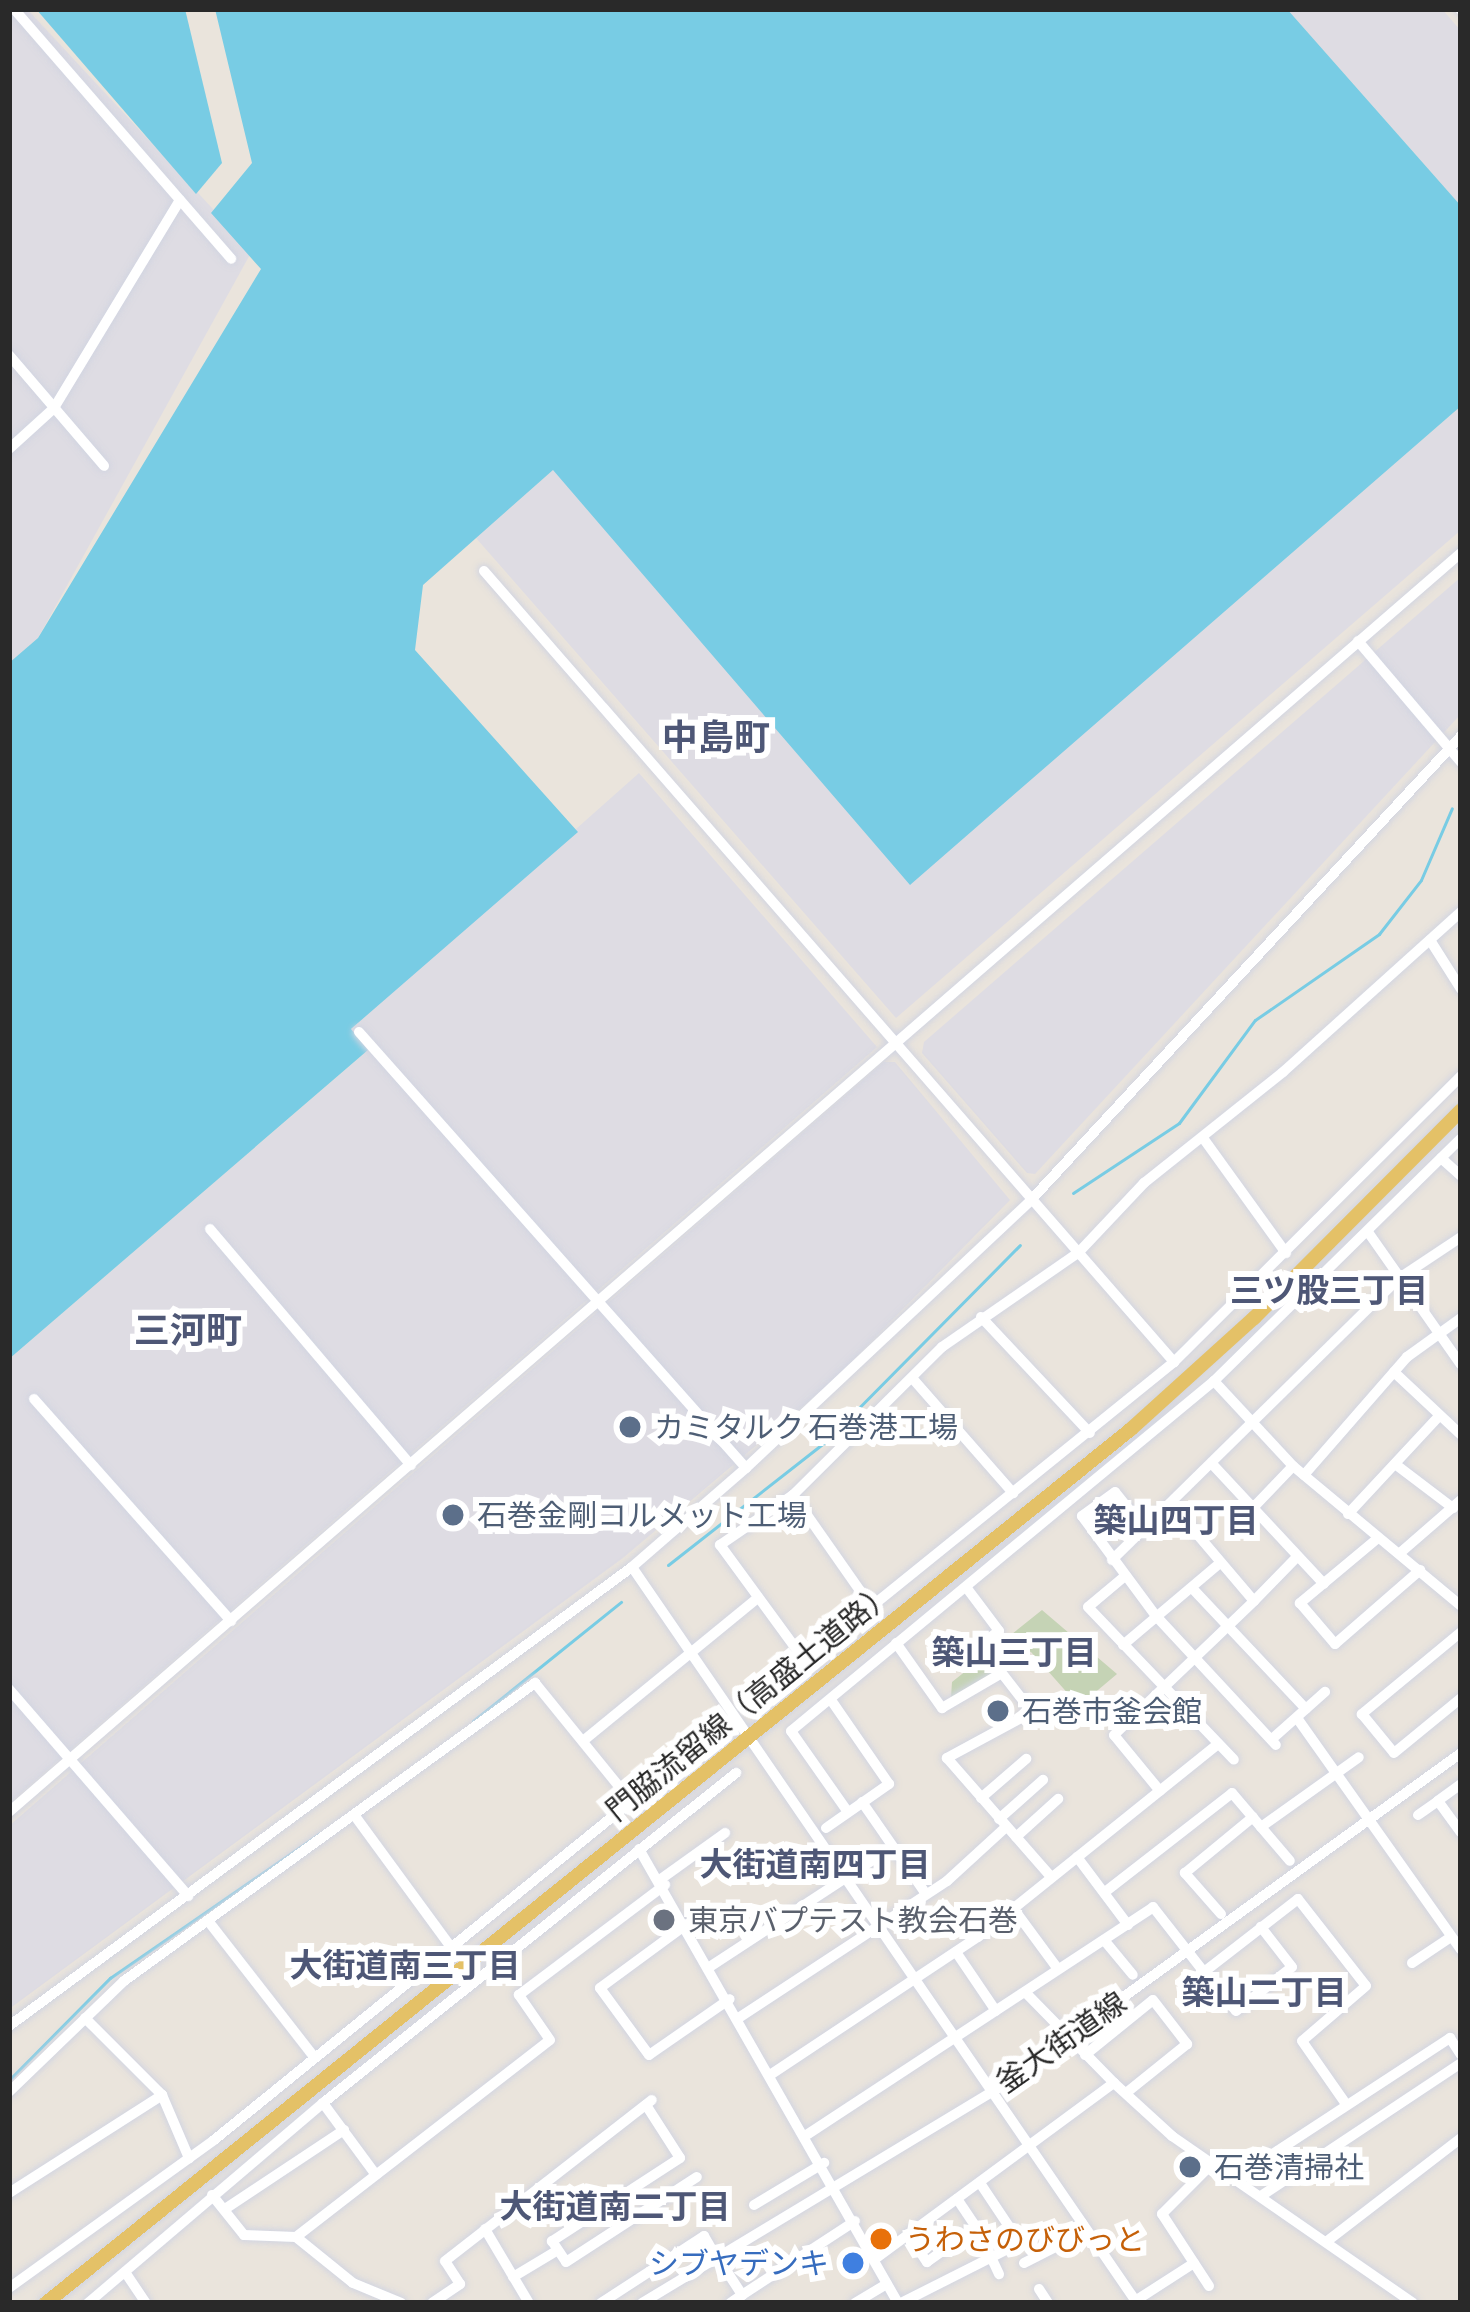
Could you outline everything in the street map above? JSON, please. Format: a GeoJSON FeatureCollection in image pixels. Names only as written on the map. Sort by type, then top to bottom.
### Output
{"type":"FeatureCollection","features":[{"type":"Feature","properties":{"kind":"main road","name":"門脇流留線（高盛土道路）"},"geometry":{"type":"LineString","coordinates":[[46,2303],[1199,1370],[1461,1110]]}},
{"type":"Feature","properties":{"kind":"street"},"geometry":{"type":"LineString","coordinates":[[14,9],[231,260]]}},
{"type":"Feature","properties":{"kind":"street"},"geometry":{"type":"LineString","coordinates":[[9,449],[54,408],[180,200]]}},
{"type":"Feature","properties":{"kind":"street"},"geometry":{"type":"LineString","coordinates":[[9,356],[104,466]]}},
{"type":"Feature","properties":{"kind":"street"},"geometry":{"type":"LineString","coordinates":[[9,1812],[1461,553]]}},
{"type":"Feature","properties":{"kind":"street"},"geometry":{"type":"LineString","coordinates":[[484,571],[1174,1362]]}},
{"type":"Feature","properties":{"kind":"street"},"geometry":{"type":"LineString","coordinates":[[1358,641],[1461,762]]}},
{"type":"Feature","properties":{"kind":"street"},"geometry":{"type":"LineString","coordinates":[[9,2026],[632,1567],[746,1468],[1031,1200],[1461,736]]}},
{"type":"Feature","properties":{"kind":"street"},"geometry":{"type":"LineString","coordinates":[[805,1661],[720,1545],[793,1495],[981,1317],[1079,1252],[1144,1183],[1203,1138],[1461,912]]}},
{"type":"Feature","properties":{"kind":"street"},"geometry":{"type":"LineString","coordinates":[[1430,940],[1461,988]]}},
{"type":"Feature","properties":{"kind":"street"},"geometry":{"type":"LineString","coordinates":[[359,1032],[746,1468]]}},
{"type":"Feature","properties":{"kind":"street"},"geometry":{"type":"LineString","coordinates":[[763,1695],[1174,1362],[1461,1076]]}},
{"type":"Feature","properties":{"kind":"street"},"geometry":{"type":"LineString","coordinates":[[1203,1138],[1286,1253]]}},
{"type":"Feature","properties":{"kind":"street"},"geometry":{"type":"LineString","coordinates":[[848,1812],[791,1731],[1214,1381],[1461,1138]]}},
{"type":"Feature","properties":{"kind":"street"},"geometry":{"type":"LineString","coordinates":[[1441,1158],[1461,1176]]}},
{"type":"Feature","properties":{"kind":"street"},"geometry":{"type":"LineString","coordinates":[[210,1229],[411,1465]]}},
{"type":"Feature","properties":{"kind":"street"},"geometry":{"type":"LineString","coordinates":[[1368,1232],[1434,1335],[1461,1365]]}},
{"type":"Feature","properties":{"kind":"street"},"geometry":{"type":"LineString","coordinates":[[1112,1560],[1174,1507],[1398,1279],[1461,1237]]}},
{"type":"Feature","properties":{"kind":"street"},"geometry":{"type":"LineString","coordinates":[[981,1317],[1090,1433]]}},
{"type":"Feature","properties":{"kind":"street"},"geometry":{"type":"LineString","coordinates":[[1304,1475],[1394,1372],[1434,1335],[1461,1318]]}},
{"type":"Feature","properties":{"kind":"street"},"geometry":{"type":"LineString","coordinates":[[1394,1372],[1461,1435]]}},
{"type":"Feature","properties":{"kind":"street"},"geometry":{"type":"LineString","coordinates":[[913,1378],[1013,1493]]}},
{"type":"Feature","properties":{"kind":"street"},"geometry":{"type":"LineString","coordinates":[[1214,1381],[1293,1466],[1461,1606]]}},
{"type":"Feature","properties":{"kind":"street"},"geometry":{"type":"LineString","coordinates":[[34,1399],[231,1621]]}},
{"type":"Feature","properties":{"kind":"street"},"geometry":{"type":"LineString","coordinates":[[1348,1514],[1438,1417]]}},
{"type":"Feature","properties":{"kind":"street"},"geometry":{"type":"LineString","coordinates":[[1395,1463],[1457,1504],[1400,1553]]}},
{"type":"Feature","properties":{"kind":"street"},"geometry":{"type":"LineString","coordinates":[[1214,1466],[1250,1511],[1324,1584]]}},
{"type":"Feature","properties":{"kind":"street"},"geometry":{"type":"LineString","coordinates":[[1250,1511],[1293,1466]]}},
{"type":"Feature","properties":{"kind":"street"},"geometry":{"type":"LineString","coordinates":[[1148,1532],[1113,1492],[1082,1516],[1156,1616],[1274,1742],[1324,1692]]}},
{"type":"Feature","properties":{"kind":"street"},"geometry":{"type":"LineString","coordinates":[[793,1495],[872,1608]]}},
{"type":"Feature","properties":{"kind":"street"},"geometry":{"type":"LineString","coordinates":[[1174,1507],[1254,1601]]}},
{"type":"Feature","properties":{"kind":"street"},"geometry":{"type":"LineString","coordinates":[[1378,1538],[1300,1603],[1335,1644],[1420,1570]]}},
{"type":"Feature","properties":{"kind":"street"},"geometry":{"type":"LineString","coordinates":[[1160,1791],[1114,1735],[1296,1558]]}},
{"type":"Feature","properties":{"kind":"street"},"geometry":{"type":"LineString","coordinates":[[1124,1646],[1220,1563]]}},
{"type":"Feature","properties":{"kind":"street"},"geometry":{"type":"LineString","coordinates":[[632,1567],[1136,2302],[1194,2263]]}},
{"type":"Feature","properties":{"kind":"street"},"geometry":{"type":"LineString","coordinates":[[1125,1576],[1088,1607],[1234,1760]]}},
{"type":"Feature","properties":{"kind":"street"},"geometry":{"type":"LineString","coordinates":[[1450,1596],[1461,1586]]}},
{"type":"Feature","properties":{"kind":"street"},"geometry":{"type":"LineString","coordinates":[[966,1587],[999,1631],[980,1645],[1032,1712],[947,1758],[1051,1877]]}},
{"type":"Feature","properties":{"kind":"street"},"geometry":{"type":"LineString","coordinates":[[1192,1588],[1301,1714],[1367,1822],[1461,1950]]}},
{"type":"Feature","properties":{"kind":"street"},"geometry":{"type":"LineString","coordinates":[[583,1741],[758,1598]]}},
{"type":"Feature","properties":{"kind":"street"},"geometry":{"type":"LineString","coordinates":[[1461,1632],[1362,1714],[1394,1753],[1461,1698]]}},
{"type":"Feature","properties":{"kind":"street"},"geometry":{"type":"LineString","coordinates":[[896,1643],[942,1708],[1002,1673]]}},
{"type":"Feature","properties":{"kind":"street"},"geometry":{"type":"LineString","coordinates":[[9,2092],[85,2018],[535,1683],[631,1801]]}},
{"type":"Feature","properties":{"kind":"street"},"geometry":{"type":"LineString","coordinates":[[9,1689],[188,1896]]}},
{"type":"Feature","properties":{"kind":"street"},"geometry":{"type":"LineString","coordinates":[[826,1828],[889,1784],[831,1700]]}},
{"type":"Feature","properties":{"kind":"street"},"geometry":{"type":"LineString","coordinates":[[9,2288],[189,2158],[713,1736]]}},
{"type":"Feature","properties":{"kind":"street"},"geometry":{"type":"LineString","coordinates":[[773,2073],[956,1952],[1218,1744]]}},
{"type":"Feature","properties":{"kind":"street","name":"釜大街道線"},"geometry":{"type":"LineString","coordinates":[[642,2303],[992,2092],[1461,1753]]}},
{"type":"Feature","properties":{"kind":"street"},"geometry":{"type":"LineString","coordinates":[[1221,1914],[1185,1874],[1359,1757]]}},
{"type":"Feature","properties":{"kind":"street"},"geometry":{"type":"LineString","coordinates":[[981,1798],[1026,1760]]}},
{"type":"Feature","properties":{"kind":"street"},"geometry":{"type":"LineString","coordinates":[[88,2303],[323,2103],[736,1772]]}},
{"type":"Feature","properties":{"kind":"street"},"geometry":{"type":"LineString","coordinates":[[1007,1828],[1043,1780]]}},
{"type":"Feature","properties":{"kind":"street"},"geometry":{"type":"LineString","coordinates":[[1418,1815],[1461,1784]]}},
{"type":"Feature","properties":{"kind":"street"},"geometry":{"type":"LineString","coordinates":[[1105,1892],[1232,1793],[1290,1862]]}},
{"type":"Feature","properties":{"kind":"street"},"geometry":{"type":"LineString","coordinates":[[740,2018],[926,1894],[1007,1828],[1058,1799]]}},
{"type":"Feature","properties":{"kind":"street"},"geometry":{"type":"LineString","coordinates":[[1438,1801],[1461,1833]]}},
{"type":"Feature","properties":{"kind":"street"},"geometry":{"type":"LineString","coordinates":[[862,1802],[926,1894]]}},
{"type":"Feature","properties":{"kind":"street"},"geometry":{"type":"LineString","coordinates":[[355,1816],[451,1947]]}},
{"type":"Feature","properties":{"kind":"street"},"geometry":{"type":"LineString","coordinates":[[296,2237],[550,2040],[519,1995],[725,1833]]}},
{"type":"Feature","properties":{"kind":"street"},"geometry":{"type":"LineString","coordinates":[[711,1966],[893,1847]]}},
{"type":"Feature","properties":{"kind":"street"},"geometry":{"type":"LineString","coordinates":[[640,1849],[808,2134],[899,2303],[1004,2251]]}},
{"type":"Feature","properties":{"kind":"street"},"geometry":{"type":"LineString","coordinates":[[1077,1857],[1128,1925]]}},
{"type":"Feature","properties":{"kind":"street"},"geometry":{"type":"LineString","coordinates":[[1204,1972],[1298,1899],[1366,1986],[1302,2041],[1346,2104]]}},
{"type":"Feature","properties":{"kind":"street"},"geometry":{"type":"LineString","coordinates":[[808,2134],[1153,1907],[1236,2012],[1292,1967],[1261,1927]]}},
{"type":"Feature","properties":{"kind":"street"},"geometry":{"type":"LineString","coordinates":[[1013,1908],[1058,1969]]}},
{"type":"Feature","properties":{"kind":"street"},"geometry":{"type":"LineString","coordinates":[[209,1922],[315,2058]]}},
{"type":"Feature","properties":{"kind":"street"},"geometry":{"type":"LineString","coordinates":[[687,1924],[600,1988],[649,2055],[730,1999]]}},
{"type":"Feature","properties":{"kind":"street"},"geometry":{"type":"LineString","coordinates":[[1412,1963],[1451,1936]]}},
{"type":"Feature","properties":{"kind":"street"},"geometry":{"type":"LineString","coordinates":[[1104,1940],[1133,1975]]}},
{"type":"Feature","properties":{"kind":"street"},"geometry":{"type":"LineString","coordinates":[[956,1952],[996,2011]]}},
{"type":"Feature","properties":{"kind":"street"},"geometry":{"type":"LineString","coordinates":[[1025,1992],[1114,2083],[1213,2163],[1413,2303]]}},
{"type":"Feature","properties":{"kind":"street"},"geometry":{"type":"LineString","coordinates":[[1085,2055],[1153,2000],[1187,2044],[1126,2093]]}},
{"type":"Feature","properties":{"kind":"street"},"geometry":{"type":"LineString","coordinates":[[85,2018],[162,2095],[189,2158]]}},
{"type":"Feature","properties":{"kind":"street"},"geometry":{"type":"LineString","coordinates":[[1236,2178],[1450,2038],[1461,2059],[1261,2196]]}},
{"type":"Feature","properties":{"kind":"street"},"geometry":{"type":"LineString","coordinates":[[875,2259],[1114,2083]]}},
{"type":"Feature","properties":{"kind":"street"},"geometry":{"type":"LineString","coordinates":[[9,2194],[162,2095]]}},
{"type":"Feature","properties":{"kind":"street"},"geometry":{"type":"LineString","coordinates":[[323,2103],[376,2174]]}},
{"type":"Feature","properties":{"kind":"street"},"geometry":{"type":"LineString","coordinates":[[432,2303],[460,2284],[445,2261],[649,2103],[680,2158],[553,2240],[566,2262],[697,2177]]}},
{"type":"Feature","properties":{"kind":"street"},"geometry":{"type":"LineString","coordinates":[[225,2210],[344,2130]]}},
{"type":"Feature","properties":{"kind":"street"},"geometry":{"type":"LineString","coordinates":[[1326,2242],[1461,2138]]}},
{"type":"Feature","properties":{"kind":"street"},"geometry":{"type":"LineString","coordinates":[[754,2205],[824,2163]]}},
{"type":"Feature","properties":{"kind":"street"},"geometry":{"type":"LineString","coordinates":[[1209,2285],[1162,2214],[1213,2163]]}},
{"type":"Feature","properties":{"kind":"street"},"geometry":{"type":"LineString","coordinates":[[980,2183],[1012,2230]]}},
{"type":"Feature","properties":{"kind":"street"},"geometry":{"type":"LineString","coordinates":[[212,2195],[244,2234],[296,2237],[352,2283],[400,2303]]}},
{"type":"Feature","properties":{"kind":"street"},"geometry":{"type":"LineString","coordinates":[[908,2234],[927,2262],[976,2227],[957,2199]]}},
{"type":"Feature","properties":{"kind":"street"},"geometry":{"type":"LineString","coordinates":[[730,2303],[855,2221]]}},
{"type":"Feature","properties":{"kind":"street"},"geometry":{"type":"LineString","coordinates":[[485,2229],[529,2303]]}},
{"type":"Feature","properties":{"kind":"street"},"geometry":{"type":"LineString","coordinates":[[1024,2263],[1087,2231]]}},
{"type":"Feature","properties":{"kind":"street"},"geometry":{"type":"LineString","coordinates":[[601,2303],[704,2236],[711,2248]]}},
{"type":"Feature","properties":{"kind":"street"},"geometry":{"type":"LineString","coordinates":[[513,2277],[559,2250]]}},
{"type":"Feature","properties":{"kind":"street"},"geometry":{"type":"LineString","coordinates":[[991,2258],[999,2274]]}},
{"type":"Feature","properties":{"kind":"street"},"geometry":{"type":"LineString","coordinates":[[726,2270],[742,2295]]}},
{"type":"Feature","properties":{"kind":"street"},"geometry":{"type":"LineString","coordinates":[[125,2272],[146,2303]]}},
{"type":"Feature","properties":{"kind":"street"},"geometry":{"type":"LineString","coordinates":[[855,2303],[887,2284]]}},
{"type":"Feature","properties":{"kind":"street"},"geometry":{"type":"LineString","coordinates":[[1039,2288],[1048,2303]]}},
{"type":"Feature","properties":{"kind":"shaded area"},"geometry":{"type":"Polygon","coordinates":[[[9,9],[27,9],[252,251],[38,638],[9,663],[9,9]]]}},
{"type":"Feature","properties":{"kind":"shaded area"},"geometry":{"type":"Polygon","coordinates":[[[1287,9],[1442,9],[1461,31],[1461,206],[1287,9]]]}},
{"type":"Feature","properties":{"kind":"shaded area"},"geometry":{"type":"Polygon","coordinates":[[[1461,406],[1461,530],[896,1018],[476,538],[554,469],[910,884],[1461,406]]]}},
{"type":"Feature","properties":{"kind":"shaded area"},"geometry":{"type":"Polygon","coordinates":[[[1461,577],[1461,714],[1035,1174],[1027,1173],[922,1053],[924,1042],[1461,577]]]}},
{"type":"Feature","properties":{"kind":"shaded area"},"geometry":{"type":"Polygon","coordinates":[[[639,773],[877,1047],[9,1803],[9,1359],[367,1051],[350,1030],[639,773]]]}},
{"type":"Feature","properties":{"kind":"shaded area"},"geometry":{"type":"Polygon","coordinates":[[[884,1062],[895,1062],[1010,1200],[831,1382],[623,1558],[9,2009],[9,1826],[884,1062]]]}},
{"type":"Feature","properties":{"kind":"green space"},"geometry":{"type":"Polygon","coordinates":[[[1042,1610],[1117,1674],[1079,1706],[1031,1652],[1016,1646],[999,1661],[1004,1668],[951,1698],[952,1682],[1042,1610]]]}},
{"type":"Feature","properties":{"kind":"water"},"geometry":{"type":"Polygon","coordinates":[[[36,9],[185,9],[222,163],[196,194],[36,9]]]}},
{"type":"Feature","properties":{"kind":"water"},"geometry":{"type":"Polygon","coordinates":[[[215,9],[1287,9],[1461,206],[1461,406],[910,885],[553,470],[423,585],[415,650],[578,832],[351,1029],[368,1050],[9,1359],[9,663],[38,638],[261,269],[211,213],[252,163],[215,9]]]}},
{"type":"Feature","properties":{"kind":"waterway"},"geometry":{"type":"LineString","coordinates":[[1073,1193],[1179,1123],[1255,1020],[1379,934],[1421,880],[1452,808]]}},
{"type":"Feature","properties":{"kind":"waterway"},"geometry":{"type":"LineString","coordinates":[[668,1565],[825,1442],[1020,1245]]}},
{"type":"Feature","properties":{"kind":"waterway"},"geometry":{"type":"LineString","coordinates":[[473,1721],[621,1602]]}},
{"type":"Feature","properties":{"kind":"waterway"},"geometry":{"type":"LineString","coordinates":[[9,2080],[110,1978],[320,1833]]}},
{"type":"Feature","properties":{"kind":"place","name":"カミタルク 石巻港工場"},"geometry":{"type":"Point","coordinates":[630,1427]}},
{"type":"Feature","properties":{"kind":"place","name":"石巻金剛コルメット工場"},"geometry":{"type":"Point","coordinates":[453,1515]}},
{"type":"Feature","properties":{"kind":"place","name":"石巻市釜会館"},"geometry":{"type":"Point","coordinates":[998,1711]}},
{"type":"Feature","properties":{"kind":"place","name":"東京バプテスト教会石巻"},"geometry":{"type":"Point","coordinates":[664,1920]}},
{"type":"Feature","properties":{"kind":"place","name":"石巻清掃社"},"geometry":{"type":"Point","coordinates":[1190,2167]}},
{"type":"Feature","properties":{"kind":"place","name":"うわさのびびっと"},"geometry":{"type":"Point","coordinates":[881,2239]}},
{"type":"Feature","properties":{"kind":"place","name":"シブヤデンキ"},"geometry":{"type":"Point","coordinates":[853,2263]}},
{"type":"Feature","properties":{"kind":"district","name":"中島町"},"geometry":{"type":"Point","coordinates":[716,738]}},
{"type":"Feature","properties":{"kind":"district","name":"三ツ股三丁目"},"geometry":{"type":"Point","coordinates":[1329,1291]}},
{"type":"Feature","properties":{"kind":"district","name":"三河町"},"geometry":{"type":"Point","coordinates":[188,1331]}},
{"type":"Feature","properties":{"kind":"district","name":"築山四丁目"},"geometry":{"type":"Point","coordinates":[1176,1521]}},
{"type":"Feature","properties":{"kind":"district","name":"築山三丁目"},"geometry":{"type":"Point","coordinates":[1014,1653]}},
{"type":"Feature","properties":{"kind":"district","name":"大街道南四丁目"},"geometry":{"type":"Point","coordinates":[815,1865]}},
{"type":"Feature","properties":{"kind":"district","name":"大街道南三丁目"},"geometry":{"type":"Point","coordinates":[405,1966]}},
{"type":"Feature","properties":{"kind":"district","name":"築山二丁目"},"geometry":{"type":"Point","coordinates":[1264,1993]}},
{"type":"Feature","properties":{"kind":"district","name":"大街道南二丁目"},"geometry":{"type":"Point","coordinates":[615,2207]}}]}
